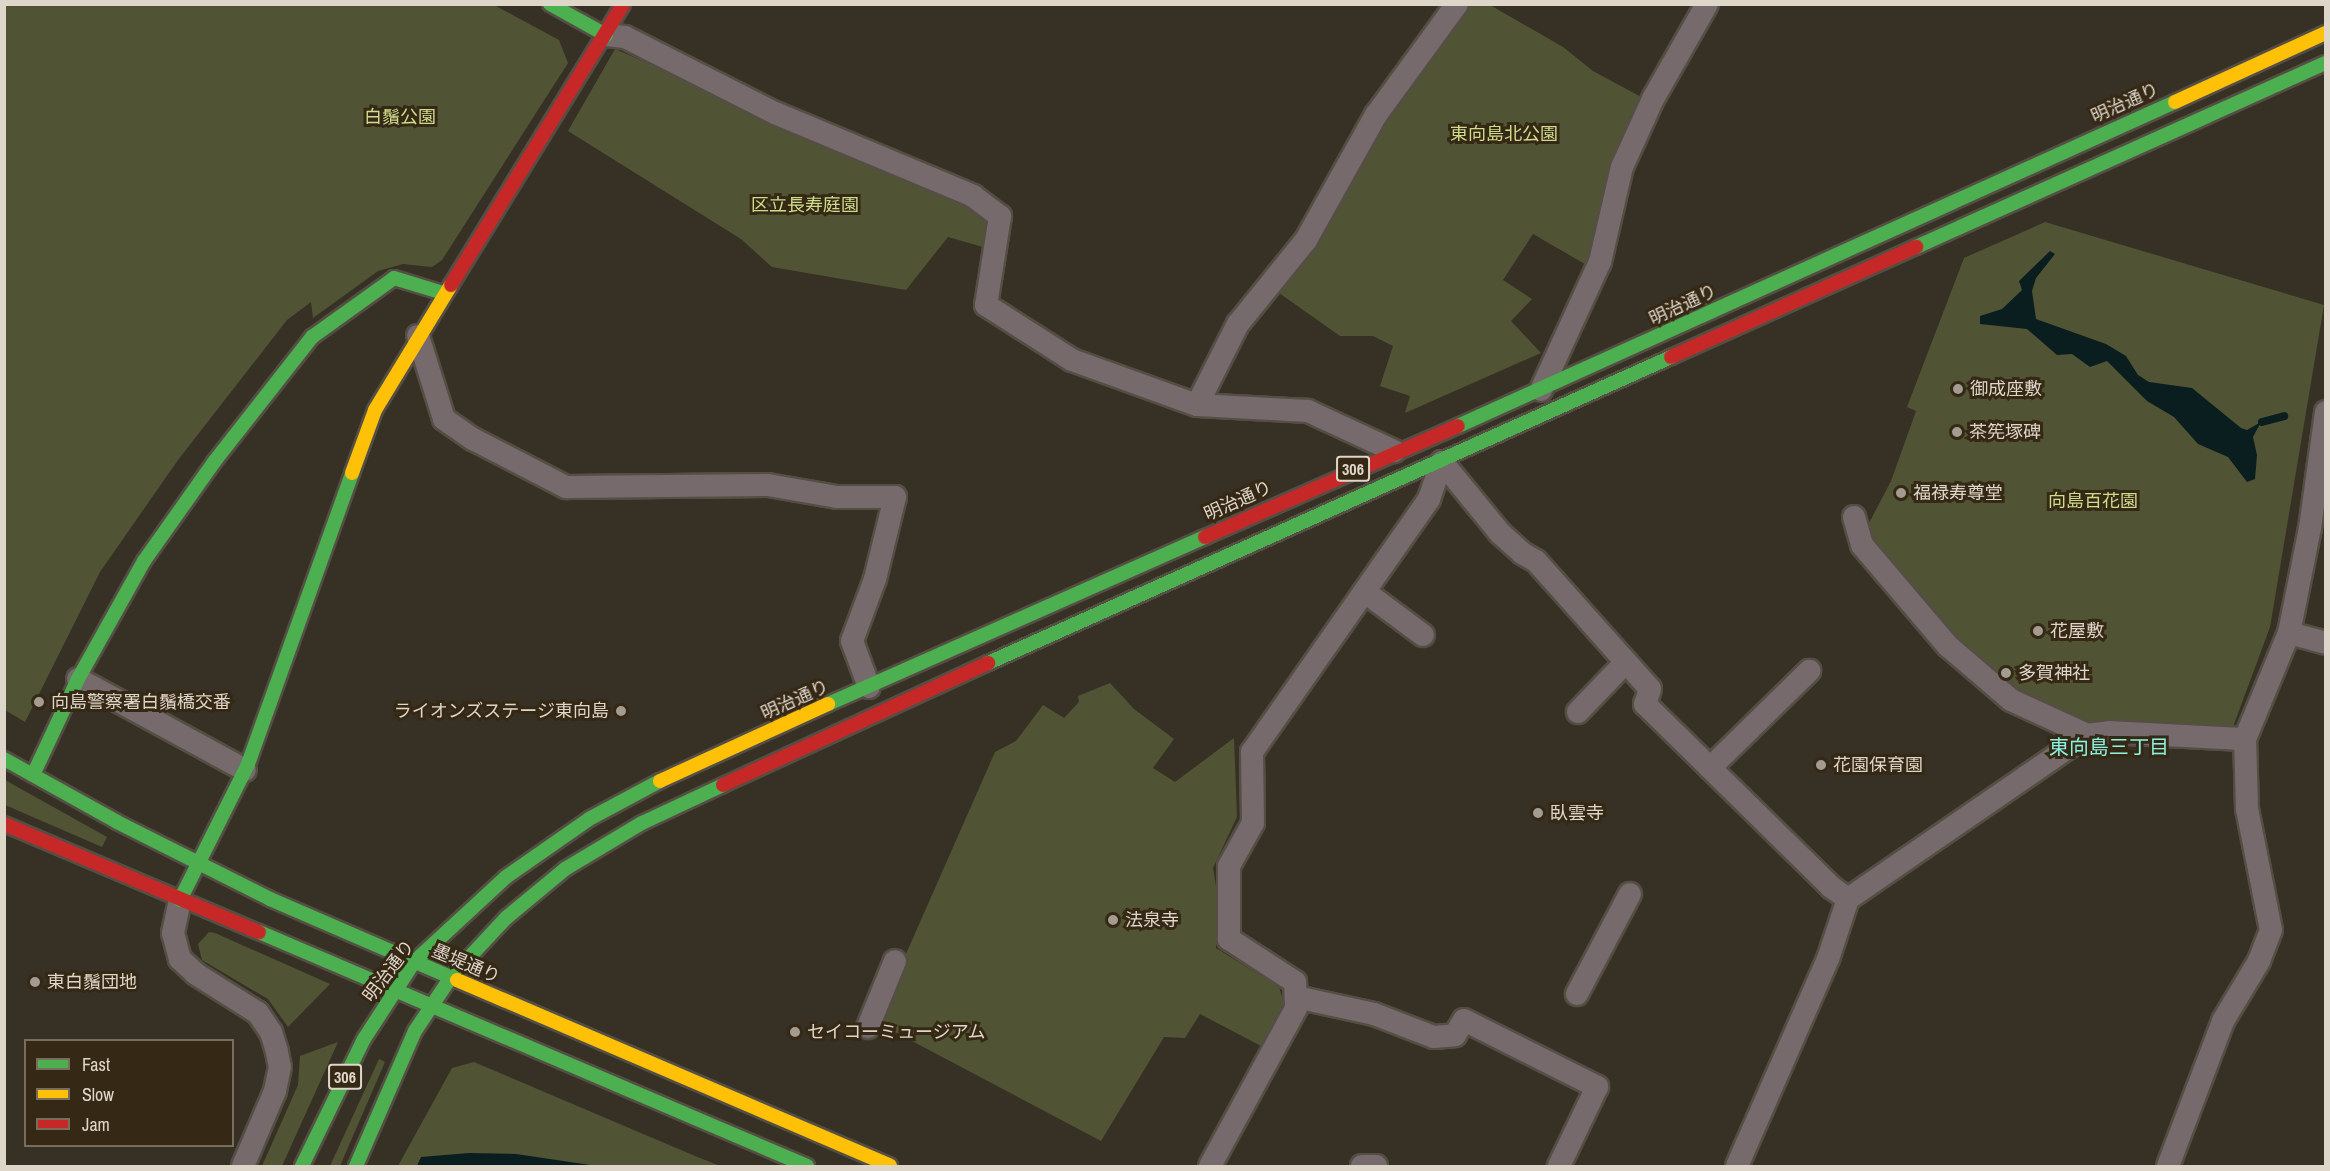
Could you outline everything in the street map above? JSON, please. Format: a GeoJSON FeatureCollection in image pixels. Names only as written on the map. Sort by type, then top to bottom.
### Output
{"type":"FeatureCollection","features":[{"type":"Feature","properties":{"kind":"main road"},"geometry":{"type":"LineString","coordinates":[[550,4],[606,35]]}},
{"type":"Feature","properties":{"kind":"main road"},"geometry":{"type":"LineString","coordinates":[[180,900],[245,770],[355,460],[375,410],[443,293],[606,35],[623,4]]}},
{"type":"Feature","properties":{"kind":"main road","name":"明治通り"},"geometry":{"type":"LineString","coordinates":[[302,1167],[364,1039],[393,991],[414,962],[506,877],[590,819],[664,779],[1394,451],[1541,390],[2325,33]]}},
{"type":"Feature","properties":{"kind":"main road","name":"306"},"geometry":{"type":"LineString","coordinates":[[356,1167],[403,1056],[430,1006],[451,977],[506,918],[565,869],[642,823],[897,704],[1442,462],[2325,63]]}},
{"type":"Feature","properties":{"kind":"main road"},"geometry":{"type":"LineString","coordinates":[[33,774],[78,679],[117,607],[170,522],[312,337],[394,278],[443,293]]}},
{"type":"Feature","properties":{"kind":"main road","name":"墨堤通り"},"geometry":{"type":"LineString","coordinates":[[4,759],[196,864],[414,962],[890,1167]]}},
{"type":"Feature","properties":{"kind":"main road"},"geometry":{"type":"LineString","coordinates":[[4,824],[807,1167]]}},
{"type":"Feature","properties":{"kind":"street"},"geometry":{"type":"LineString","coordinates":[[1197,405],[1238,324],[1306,240],[1376,115],[1457,4]]}},
{"type":"Feature","properties":{"kind":"street"},"geometry":{"type":"LineString","coordinates":[[1541,390],[1600,262],[1622,167],[1653,99],[1707,4]]}},
{"type":"Feature","properties":{"kind":"street"},"geometry":{"type":"LineString","coordinates":[[606,35],[625,37],[775,113],[973,196],[1000,216],[986,305],[1072,360],[1197,405],[1308,411],[1394,451]]}},
{"type":"Feature","properties":{"kind":"street"},"geometry":{"type":"LineString","coordinates":[[418,336],[444,419],[473,439],[566,487],[768,485],[837,497],[895,497],[875,579],[852,641],[869,687]]}},
{"type":"Feature","properties":{"kind":"street"},"geometry":{"type":"LineString","coordinates":[[2168,1167],[2223,1021],[2259,961],[2271,930],[2247,809],[2245,739],[2289,633],[2310,528],[2325,412]]}},
{"type":"Feature","properties":{"kind":"street"},"geometry":{"type":"LineString","coordinates":[[1210,1167],[1296,1008],[1295,982],[1229,939],[1229,866],[1253,823],[1252,752],[1429,499],[1442,462]]}},
{"type":"Feature","properties":{"kind":"street"},"geometry":{"type":"LineString","coordinates":[[1442,462],[1500,533],[1522,554],[1536,561],[1650,689],[1646,704],[1831,887],[1848,899]]}},
{"type":"Feature","properties":{"kind":"street"},"geometry":{"type":"LineString","coordinates":[[1854,518],[1862,545],[1948,646],[2012,700],[2087,735]]}},
{"type":"Feature","properties":{"kind":"street"},"geometry":{"type":"LineString","coordinates":[[1365,592],[1423,635]]}},
{"type":"Feature","properties":{"kind":"street"},"geometry":{"type":"LineString","coordinates":[[2289,633],[2325,643]]}},
{"type":"Feature","properties":{"kind":"street"},"geometry":{"type":"LineString","coordinates":[[1578,712],[1626,662]]}},
{"type":"Feature","properties":{"kind":"street"},"geometry":{"type":"LineString","coordinates":[[1710,768],[1809,671]]}},
{"type":"Feature","properties":{"kind":"street"},"geometry":{"type":"LineString","coordinates":[[78,679],[245,770]]}},
{"type":"Feature","properties":{"kind":"street"},"geometry":{"type":"LineString","coordinates":[[1737,1167],[1829,956],[1848,899],[2087,735],[2109,732],[2245,739]]}},
{"type":"Feature","properties":{"kind":"street"},"geometry":{"type":"LineString","coordinates":[[1577,994],[1630,894]]}},
{"type":"Feature","properties":{"kind":"street"},"geometry":{"type":"LineString","coordinates":[[180,900],[173,933],[180,959],[196,974],[258,1013],[271,1032],[278,1052],[280,1067],[275,1090],[243,1167]]}},
{"type":"Feature","properties":{"kind":"street"},"geometry":{"type":"LineString","coordinates":[[868,1027],[895,961]]}},
{"type":"Feature","properties":{"kind":"street"},"geometry":{"type":"LineString","coordinates":[[1296,997],[1374,1014],[1434,1037],[1455,1035],[1464,1020],[1597,1087],[1559,1167]]}},
{"type":"Feature","properties":{"kind":"street"},"geometry":{"type":"LineString","coordinates":[[1362,1167],[1376,1167]]}},
{"type":"Feature","properties":{"kind":"green space","name":"白鬚公園"},"geometry":{"type":"Polygon","coordinates":[[[5,5],[494,5],[559,40],[568,63],[442,260],[432,267],[403,264],[378,271],[313,318],[311,302],[287,320],[178,460],[100,572],[25,722],[5,710],[5,5]]]}},
{"type":"Feature","properties":{"kind":"green space","name":"東向島北公園"},"geometry":{"type":"Polygon","coordinates":[[[1469,5],[1490,5],[1563,47],[1593,71],[1643,98],[1610,166],[1590,267],[1533,234],[1503,280],[1532,299],[1511,321],[1541,353],[1405,413],[1410,396],[1380,386],[1393,346],[1373,336],[1340,336],[1272,288],[1319,235],[1393,107],[1469,5]]]}},
{"type":"Feature","properties":{"kind":"green space","name":"区立長寿庭園"},"geometry":{"type":"Polygon","coordinates":[[[615,49],[978,206],[987,223],[983,247],[948,237],[906,290],[772,267],[741,239],[568,131],[615,49]]]}},
{"type":"Feature","properties":{"kind":"green space","name":"向島百花園"},"geometry":{"type":"Polygon","coordinates":[[[2045,222],[2324,305],[2270,627],[2233,727],[2075,724],[2013,694],[1952,642],[1872,542],[1868,525],[1891,481],[1916,411],[1907,407],[1964,258],[2045,222]]]}},
{"type":"Feature","properties":{"kind":"green space"},"geometry":{"type":"Polygon","coordinates":[[[1110,683],[1134,709],[1174,739],[1153,768],[1175,782],[1234,738],[1237,817],[1213,868],[1218,898],[1216,948],[1279,987],[1286,1010],[1263,1047],[1200,1014],[1185,1038],[1164,1037],[1101,1141],[876,1022],[995,752],[1016,741],[1043,705],[1064,718],[1079,702],[1078,696],[1110,683]]]}},
{"type":"Feature","properties":{"kind":"green space"},"geometry":{"type":"Polygon","coordinates":[[[5,780],[107,837],[102,847],[5,805],[5,780]]]}},
{"type":"Feature","properties":{"kind":"green space"},"geometry":{"type":"Polygon","coordinates":[[[209,932],[330,984],[288,1027],[268,999],[202,960],[198,944],[209,932]]]}},
{"type":"Feature","properties":{"kind":"green space"},"geometry":{"type":"Polygon","coordinates":[[[338,1042],[282,1166],[262,1166],[298,1085],[300,1056],[338,1042]]]}},
{"type":"Feature","properties":{"kind":"green space"},"geometry":{"type":"Polygon","coordinates":[[[379,1059],[385,1062],[340,1166],[330,1166],[379,1059]]]}},
{"type":"Feature","properties":{"kind":"green space"},"geometry":{"type":"Polygon","coordinates":[[[474,1062],[720,1166],[398,1166],[452,1068],[474,1062]]]}},
{"type":"Feature","properties":{"kind":"water"},"geometry":{"type":"Polygon","coordinates":[[[2050,251],[2055,254],[2036,278],[2032,291],[2036,319],[2106,344],[2126,356],[2138,375],[2149,382],[2192,388],[2241,428],[2247,430],[2261,422],[2253,437],[2257,455],[2255,479],[2247,482],[2228,457],[2198,444],[2174,417],[2147,401],[2107,361],[2090,367],[2072,354],[2057,355],[2027,329],[1980,324],[1980,316],[2002,309],[2022,290],[2019,281],[2050,251]]]}},
{"type":"Feature","properties":{"kind":"water"},"geometry":{"type":"Polygon","coordinates":[[[469,1153],[516,1154],[597,1166],[417,1166],[421,1157],[469,1153]]]}},
{"type":"Feature","properties":{"kind":"waterway"},"geometry":{"type":"LineString","coordinates":[[2262,422],[2284,416]]}},
{"type":"Feature","properties":{"kind":"traffic: fast"},"geometry":{"type":"LineString","coordinates":[[550,4],[606,35]]}},
{"type":"Feature","properties":{"kind":"traffic: fast"},"geometry":{"type":"LineString","coordinates":[[1916,247],[2326,63]]}},
{"type":"Feature","properties":{"kind":"traffic: fast"},"geometry":{"type":"LineString","coordinates":[[1458,426],[2175,102]]}},
{"type":"Feature","properties":{"kind":"traffic: fast"},"geometry":{"type":"LineString","coordinates":[[33,775],[78,679],[144,561],[214,462],[312,337],[394,278],[443,293]]}},
{"type":"Feature","properties":{"kind":"traffic: fast"},"geometry":{"type":"LineString","coordinates":[[988,663],[1671,357]]}},
{"type":"Feature","properties":{"kind":"traffic: fast"},"geometry":{"type":"LineString","coordinates":[[180,900],[248,764],[352,473]]}},
{"type":"Feature","properties":{"kind":"traffic: fast"},"geometry":{"type":"LineString","coordinates":[[828,704],[1205,537]]}},
{"type":"Feature","properties":{"kind":"traffic: fast"},"geometry":{"type":"LineString","coordinates":[[4,759],[117,822],[270,899],[457,980]]}},
{"type":"Feature","properties":{"kind":"traffic: fast"},"geometry":{"type":"LineString","coordinates":[[302,1166],[364,1039],[414,962],[506,877],[589,819],[660,781]]}},
{"type":"Feature","properties":{"kind":"traffic: fast"},"geometry":{"type":"LineString","coordinates":[[356,1166],[415,1031],[451,977],[506,918],[565,869],[642,823],[723,785]]}},
{"type":"Feature","properties":{"kind":"traffic: fast"},"geometry":{"type":"LineString","coordinates":[[259,932],[807,1166]]}},
{"type":"Feature","properties":{"kind":"traffic: slow"},"geometry":{"type":"LineString","coordinates":[[2175,102],[2326,33]]}},
{"type":"Feature","properties":{"kind":"traffic: slow"},"geometry":{"type":"LineString","coordinates":[[352,473],[375,410],[451,285]]}},
{"type":"Feature","properties":{"kind":"traffic: slow"},"geometry":{"type":"LineString","coordinates":[[660,781],[828,704]]}},
{"type":"Feature","properties":{"kind":"traffic: slow"},"geometry":{"type":"LineString","coordinates":[[457,980],[890,1166]]}},
{"type":"Feature","properties":{"kind":"traffic: jam"},"geometry":{"type":"LineString","coordinates":[[451,285],[623,4]]}},
{"type":"Feature","properties":{"kind":"traffic: jam"},"geometry":{"type":"LineString","coordinates":[[1671,357],[1916,247]]}},
{"type":"Feature","properties":{"kind":"traffic: jam"},"geometry":{"type":"LineString","coordinates":[[1205,537],[1458,426]]}},
{"type":"Feature","properties":{"kind":"traffic: jam"},"geometry":{"type":"LineString","coordinates":[[723,785],[988,663]]}},
{"type":"Feature","properties":{"kind":"traffic: jam"},"geometry":{"type":"LineString","coordinates":[[4,824],[259,932]]}},
{"type":"Feature","properties":{"kind":"place","name":"御成座敷"},"geometry":{"type":"Point","coordinates":[1958,389]}},
{"type":"Feature","properties":{"kind":"place","name":"茶筅塚碑"},"geometry":{"type":"Point","coordinates":[1957,432]}},
{"type":"Feature","properties":{"kind":"place","name":"福禄寿尊堂"},"geometry":{"type":"Point","coordinates":[1901,493]}},
{"type":"Feature","properties":{"kind":"place","name":"花屋敷"},"geometry":{"type":"Point","coordinates":[2038,631]}},
{"type":"Feature","properties":{"kind":"place","name":"多賀神社"},"geometry":{"type":"Point","coordinates":[2006,673]}},
{"type":"Feature","properties":{"kind":"place","name":"向島警察署白鬚橋交番"},"geometry":{"type":"Point","coordinates":[39,702]}},
{"type":"Feature","properties":{"kind":"place","name":"ライオンズステージ東向島"},"geometry":{"type":"Point","coordinates":[621,711]}},
{"type":"Feature","properties":{"kind":"place","name":"花園保育園"},"geometry":{"type":"Point","coordinates":[1821,765]}},
{"type":"Feature","properties":{"kind":"place","name":"臥雲寺"},"geometry":{"type":"Point","coordinates":[1538,813]}},
{"type":"Feature","properties":{"kind":"place","name":"法泉寺"},"geometry":{"type":"Point","coordinates":[1113,920]}},
{"type":"Feature","properties":{"kind":"place","name":"東白鬚団地"},"geometry":{"type":"Point","coordinates":[35,982]}},
{"type":"Feature","properties":{"kind":"place","name":"セイコーミュージアム"},"geometry":{"type":"Point","coordinates":[795,1032]}},
{"type":"Feature","properties":{"kind":"district","name":"東向島三丁目"},"geometry":{"type":"Point","coordinates":[2109,746]}}]}
